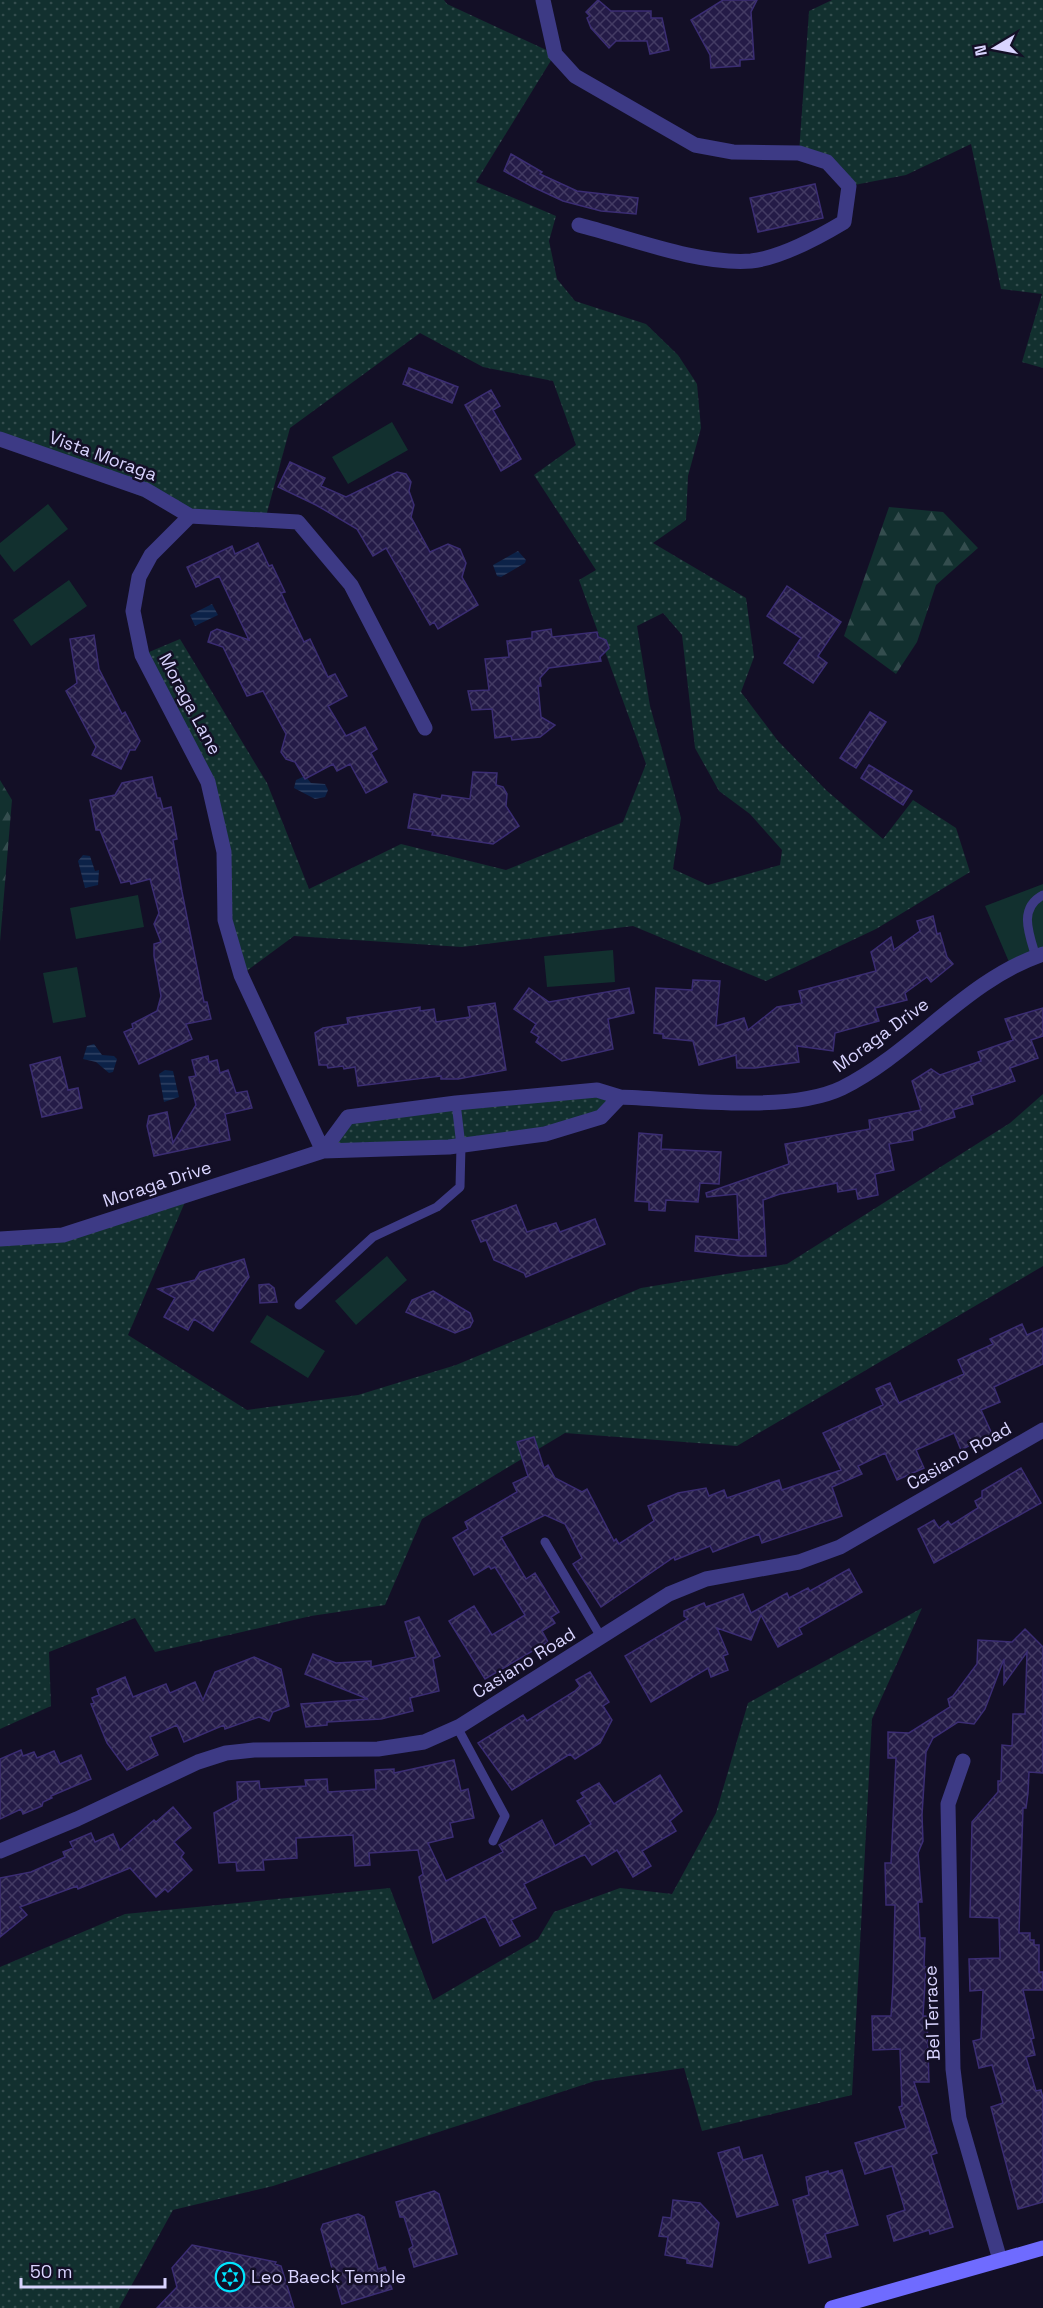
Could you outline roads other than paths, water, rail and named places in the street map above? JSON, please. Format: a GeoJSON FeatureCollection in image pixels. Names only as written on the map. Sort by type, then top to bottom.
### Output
{"type":"FeatureCollection","features":[{"type":"Feature","properties":{"kind":"main road"},"geometry":{"type":"LineString","coordinates":[[832,2308],[1043,2248]]}},
{"type":"Feature","properties":{"kind":"street"},"geometry":{"type":"LineString","coordinates":[[543,0],[555,54],[575,76],[695,145],[733,152],[799,153],[827,162],[849,186],[844,222],[813,241],[753,261],[714,260],[579,225]]}},
{"type":"Feature","properties":{"kind":"street","name":"Vista Moraga"},"geometry":{"type":"LineString","coordinates":[[0,439],[146,490],[190,516]]}},
{"type":"Feature","properties":{"kind":"street"},"geometry":{"type":"LineString","coordinates":[[190,516],[298,522],[351,585],[424,728]]}},
{"type":"Feature","properties":{"kind":"street","name":"Moraga Lane"},"geometry":{"type":"LineString","coordinates":[[190,516],[151,555],[139,577],[133,612],[142,655],[208,782],[224,852],[225,920],[242,975],[323,1151]]}},
{"type":"Feature","properties":{"kind":"street","name":"Moraga Drive"},"geometry":{"type":"LineString","coordinates":[[323,1151],[348,1117],[456,1103],[597,1090],[620,1097],[791,1103],[840,1089],[873,1070],[956,1004],[1025,960],[1039,956]]}},
{"type":"Feature","properties":{"kind":"street","name":"Moraga Drive"},"geometry":{"type":"LineString","coordinates":[[0,1239],[63,1235],[323,1151],[461,1146],[545,1134],[601,1117],[620,1097]]}},
{"type":"Feature","properties":{"kind":"street","name":"Casiano Road"},"geometry":{"type":"LineString","coordinates":[[0,1851],[77,1819],[198,1762],[226,1753],[254,1750],[378,1749],[424,1742],[458,1727],[669,1594],[706,1579],[799,1562],[840,1547],[1043,1430]]}},
{"type":"Feature","properties":{"kind":"street","name":"Bel Terrace"},"geometry":{"type":"LineString","coordinates":[[963,1761],[948,1804],[953,2069],[959,2118],[1000,2260]]}},
{"type":"Feature","properties":{"kind":"lane"},"geometry":{"type":"LineString","coordinates":[[1039,956],[1027,927],[1027,913],[1032,900],[1043,895]]}},
{"type":"Feature","properties":{"kind":"lane"},"geometry":{"type":"LineString","coordinates":[[299,1305],[373,1237],[437,1207],[460,1187],[461,1146],[456,1103]]}},
{"type":"Feature","properties":{"kind":"lane"},"geometry":{"type":"LineString","coordinates":[[545,1542],[602,1637]]}},
{"type":"Feature","properties":{"kind":"lane"},"geometry":{"type":"LineString","coordinates":[[458,1727],[505,1816],[493,1841]]}},
{"type":"Feature","properties":{"kind":"water"},"geometry":{"type":"Polygon","coordinates":[[[518,551],[526,560],[525,563],[501,577],[497,576],[493,565],[518,551]]]}},
{"type":"Feature","properties":{"kind":"water"},"geometry":{"type":"Polygon","coordinates":[[[212,604],[218,615],[195,626],[190,615],[212,604]]]}},
{"type":"Feature","properties":{"kind":"water"},"geometry":{"type":"Polygon","coordinates":[[[305,776],[311,783],[325,784],[328,790],[325,797],[315,799],[294,788],[296,780],[305,776]]]}},
{"type":"Feature","properties":{"kind":"water"},"geometry":{"type":"Polygon","coordinates":[[[83,855],[90,856],[95,871],[99,870],[98,885],[85,888],[78,861],[83,855]]]}},
{"type":"Feature","properties":{"kind":"water"},"geometry":{"type":"Polygon","coordinates":[[[94,1044],[102,1055],[114,1056],[117,1059],[113,1072],[109,1073],[96,1062],[83,1059],[87,1046],[94,1044]]]}},
{"type":"Feature","properties":{"kind":"water"},"geometry":{"type":"Polygon","coordinates":[[[165,1070],[173,1071],[179,1097],[164,1102],[159,1074],[165,1070]]]}},
{"type":"Feature","properties":{"kind":"place","name":"Leo Baeck Temple"},"geometry":{"type":"Point","coordinates":[230,2277]}}]}
